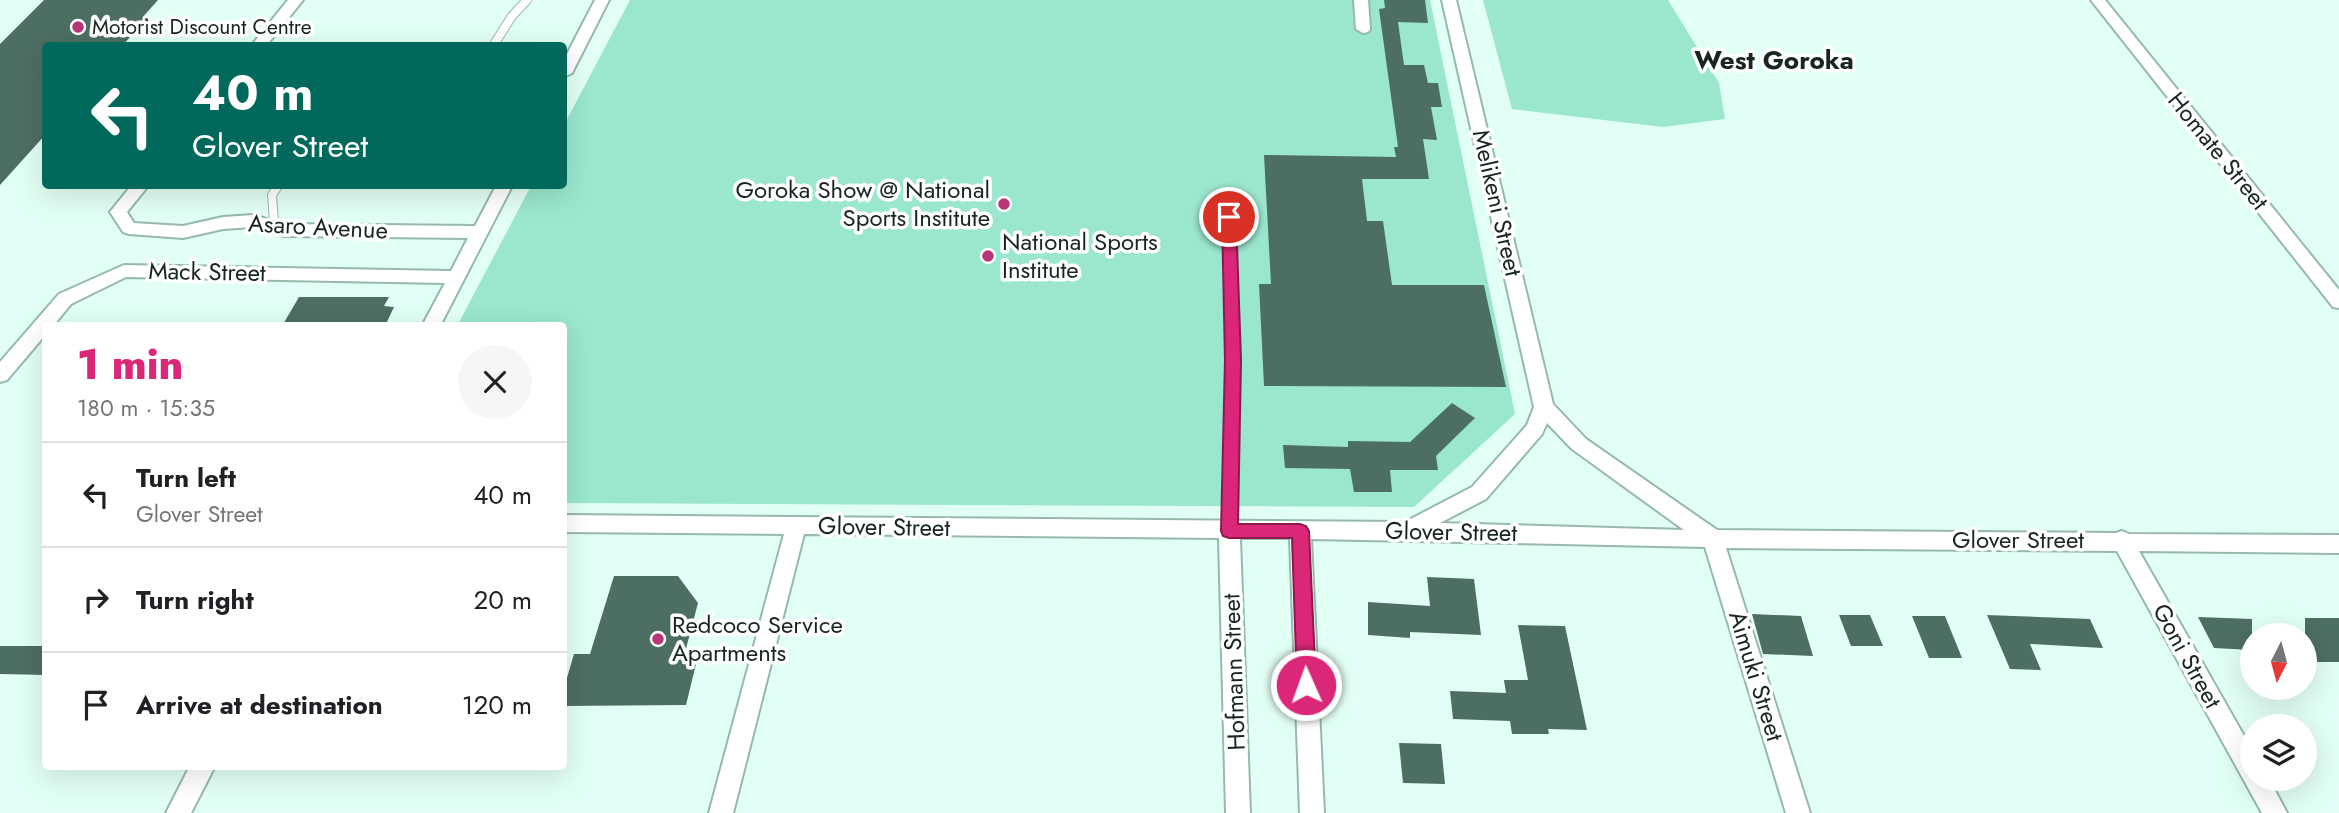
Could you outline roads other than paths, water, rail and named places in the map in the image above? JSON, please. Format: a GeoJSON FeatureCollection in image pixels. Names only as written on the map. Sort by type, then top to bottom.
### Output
{"type":"FeatureCollection","features":[{"type":"Feature","properties":{"kind":"street"},"geometry":{"type":"LineString","coordinates":[[261,42],[296,0]]}},
{"type":"Feature","properties":{"kind":"street"},"geometry":{"type":"LineString","coordinates":[[567,67],[602,0]]}},
{"type":"Feature","properties":{"kind":"street"},"geometry":{"type":"LineString","coordinates":[[1361,0],[1363,29]]}},
{"type":"Feature","properties":{"kind":"street","name":"Melikeni Street"},"geometry":{"type":"LineString","coordinates":[[1449,0],[1544,407]]}},
{"type":"Feature","properties":{"kind":"street","name":"Homate Street"},"geometry":{"type":"LineString","coordinates":[[2098,0],[2339,302]]}},
{"type":"Feature","properties":{"kind":"street","name":"Asaro Avenue"},"geometry":{"type":"LineString","coordinates":[[137,189],[118,212],[129,228],[183,232],[253,221],[284,230],[479,232]]}},
{"type":"Feature","properties":{"kind":"street"},"geometry":{"type":"LineString","coordinates":[[433,322],[502,189]]}},
{"type":"Feature","properties":{"kind":"street","name":"Mack Street"},"geometry":{"type":"LineString","coordinates":[[45,322],[65,299],[124,271],[455,277]]}},
{"type":"Feature","properties":{"kind":"street","name":"Mack Street"},"geometry":{"type":"LineString","coordinates":[[0,375],[42,326]]}},
{"type":"Feature","properties":{"kind":"street"},"geometry":{"type":"LineString","coordinates":[[1408,531],[1479,493],[1535,429],[1544,407],[1579,444],[1713,539]]}},
{"type":"Feature","properties":{"kind":"street","name":"Glover Street"},"geometry":{"type":"LineString","coordinates":[[567,523],[1408,531],[1713,539],[2122,540],[2339,544]]}},
{"type":"Feature","properties":{"kind":"street"},"geometry":{"type":"LineString","coordinates":[[721,813],[796,526]]}},
{"type":"Feature","properties":{"kind":"street","name":"Hofmann Street"},"geometry":{"type":"LineString","coordinates":[[1229,531],[1238,813]]}},
{"type":"Feature","properties":{"kind":"street"},"geometry":{"type":"LineString","coordinates":[[1300,531],[1312,813]]}},
{"type":"Feature","properties":{"kind":"street","name":"Aimuki Street"},"geometry":{"type":"LineString","coordinates":[[1713,539],[1798,813]]}},
{"type":"Feature","properties":{"kind":"street","name":"Goni Street"},"geometry":{"type":"LineString","coordinates":[[2122,540],[2240,751]]}},
{"type":"Feature","properties":{"kind":"street"},"geometry":{"type":"LineString","coordinates":[[178,813],[201,770]]}},
{"type":"Feature","properties":{"kind":"street"},"geometry":{"type":"LineString","coordinates":[[2263,791],[2276,813]]}},
{"type":"Feature","properties":{"kind":"lane"},"geometry":{"type":"LineString","coordinates":[[496,42],[512,16],[527,0]]}},
{"type":"Feature","properties":{"kind":"lane"},"geometry":{"type":"LineString","coordinates":[[276,189],[272,195],[274,222],[284,230]]}},
{"type":"Feature","properties":{"kind":"lane"},"geometry":{"type":"LineString","coordinates":[[1229,217],[1233,360],[1229,531]]}},
{"type":"Feature","properties":{"kind":"place","name":"Motorist Discount Centre"},"geometry":{"type":"Point","coordinates":[78,27]}},
{"type":"Feature","properties":{"kind":"place","name":"Goroka Show @ National Sports Institute"},"geometry":{"type":"Point","coordinates":[1004,204]}},
{"type":"Feature","properties":{"kind":"place","name":"National Sports Institute"},"geometry":{"type":"Point","coordinates":[988,256]}},
{"type":"Feature","properties":{"kind":"place","name":"Redcoco Service Apartments"},"geometry":{"type":"Point","coordinates":[658,639]}},
{"type":"Feature","properties":{"kind":"district","name":"West Goroka"},"geometry":{"type":"Point","coordinates":[1774,60]}}]}
